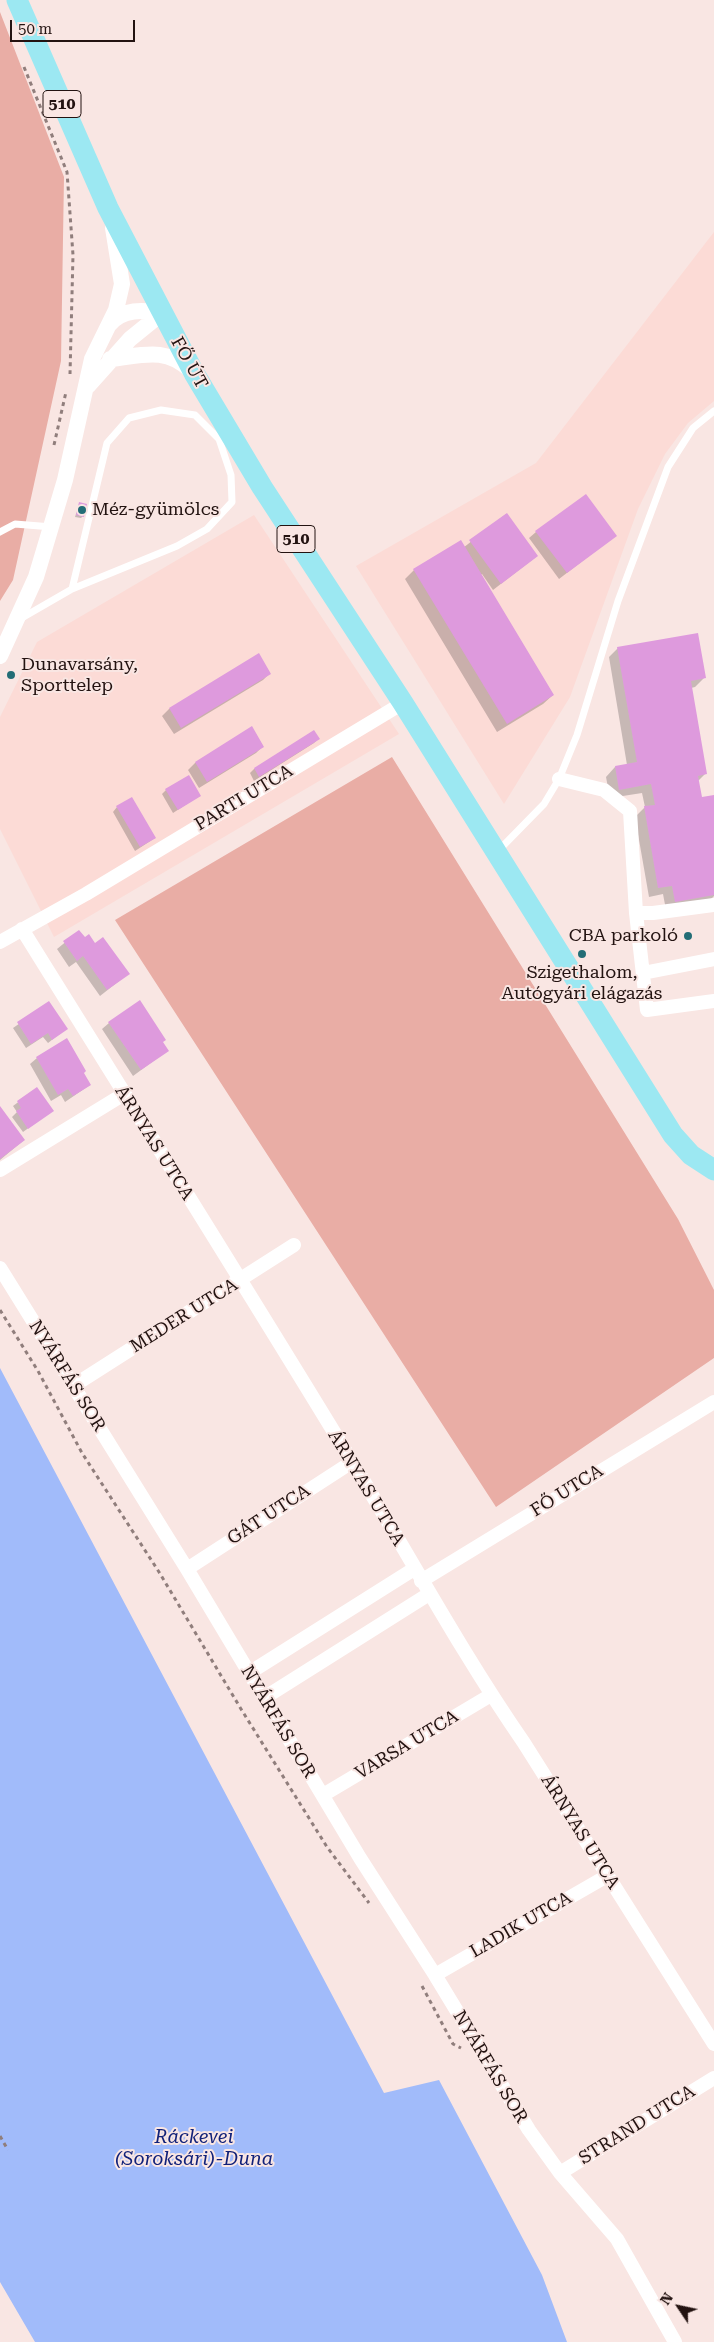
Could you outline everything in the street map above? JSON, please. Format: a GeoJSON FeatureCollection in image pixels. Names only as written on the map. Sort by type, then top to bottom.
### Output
{"type":"FeatureCollection","features":[{"type":"Feature","properties":{"kind":"main road","name":"FŐ ÚT"},"geometry":{"type":"LineString","coordinates":[[17,0],[108,208],[194,373],[262,487],[403,702]]}},
{"type":"Feature","properties":{"kind":"main road","name":"510"},"geometry":{"type":"LineString","coordinates":[[403,702],[673,1135],[691,1155],[714,1171]]}},
{"type":"Feature","properties":{"kind":"street"},"geometry":{"type":"LineString","coordinates":[[0,656],[36,577],[52,527],[87,388],[92,359],[102,335],[116,310],[122,284],[119,256],[108,208]]}},
{"type":"Feature","properties":{"kind":"street"},"geometry":{"type":"LineString","coordinates":[[102,335],[112,322],[124,314],[143,310],[162,313]]}},
{"type":"Feature","properties":{"kind":"street"},"geometry":{"type":"LineString","coordinates":[[87,388],[110,359],[130,339],[162,313]]}},
{"type":"Feature","properties":{"kind":"street"},"geometry":{"type":"LineString","coordinates":[[110,359],[164,354],[180,360],[194,373]]}},
{"type":"Feature","properties":{"kind":"street","name":"PARTI UTCA"},"geometry":{"type":"LineString","coordinates":[[22,929],[86,894],[403,702]]}},
{"type":"Feature","properties":{"kind":"street"},"geometry":{"type":"LineString","coordinates":[[560,778],[604,790],[630,811],[636,913],[647,1010],[714,1001]]}},
{"type":"Feature","properties":{"kind":"street"},"geometry":{"type":"LineString","coordinates":[[636,913],[653,914],[714,905]]}},
{"type":"Feature","properties":{"kind":"street"},"geometry":{"type":"LineString","coordinates":[[0,942],[22,929]]}},
{"type":"Feature","properties":{"kind":"street","name":"ÁRNYAS UTCA"},"geometry":{"type":"LineString","coordinates":[[22,929],[352,1462],[417,1575],[491,1695],[524,1743],[714,2044]]}},
{"type":"Feature","properties":{"kind":"street"},"geometry":{"type":"LineString","coordinates":[[643,973],[714,959]]}},
{"type":"Feature","properties":{"kind":"street"},"geometry":{"type":"LineString","coordinates":[[0,1170],[124,1094]]}},
{"type":"Feature","properties":{"kind":"street","name":"MEDER UTCA"},"geometry":{"type":"LineString","coordinates":[[73,1386],[294,1245]]}},
{"type":"Feature","properties":{"kind":"street","name":"NYÁRFÁS SOR"},"geometry":{"type":"LineString","coordinates":[[0,1268],[187,1569],[528,2130],[560,2173],[617,2239],[675,2342]]}},
{"type":"Feature","properties":{"kind":"street","name":"FŐ UTCA"},"geometry":{"type":"LineString","coordinates":[[249,1673],[714,1402]]}},
{"type":"Feature","properties":{"kind":"street","name":"GÁT UTCA"},"geometry":{"type":"LineString","coordinates":[[187,1569],[352,1462]]}},
{"type":"Feature","properties":{"kind":"street"},"geometry":{"type":"LineString","coordinates":[[264,1698],[429,1594]]}},
{"type":"Feature","properties":{"kind":"street","name":"VARSA UTCA"},"geometry":{"type":"LineString","coordinates":[[323,1795],[491,1695]]}},
{"type":"Feature","properties":{"kind":"street","name":"LADIK UTCA"},"geometry":{"type":"LineString","coordinates":[[435,1975],[607,1876]]}},
{"type":"Feature","properties":{"kind":"street","name":"STRAND UTCA"},"geometry":{"type":"LineString","coordinates":[[560,2173],[714,2078]]}},
{"type":"Feature","properties":{"kind":"lane"},"geometry":{"type":"LineString","coordinates":[[17,621],[72,589],[177,546],[207,529],[232,502],[231,475],[219,439],[194,415],[161,410],[129,418],[107,443],[72,589]]}},
{"type":"Feature","properties":{"kind":"lane"},"geometry":{"type":"LineString","coordinates":[[497,852],[544,804],[560,778],[577,735],[618,601],[668,467],[693,428],[714,411]]}},
{"type":"Feature","properties":{"kind":"lane"},"geometry":{"type":"LineString","coordinates":[[0,532],[14,524],[52,527]]}},
{"type":"Feature","properties":{"kind":"path"},"geometry":{"type":"LineString","coordinates":[[23,64],[66,172],[73,255],[73,334],[70,379]]}},
{"type":"Feature","properties":{"kind":"path"},"geometry":{"type":"LineString","coordinates":[[53,450],[68,387]]}},
{"type":"Feature","properties":{"kind":"path"},"geometry":{"type":"LineString","coordinates":[[0,1310],[38,1371],[82,1453],[159,1572],[246,1717],[327,1846],[372,1907]]}},
{"type":"Feature","properties":{"kind":"path"},"geometry":{"type":"LineString","coordinates":[[418,1977],[453,2044],[487,2062]]}},
{"type":"Feature","properties":{"kind":"path"},"geometry":{"type":"LineString","coordinates":[[0,2136],[8,2150]]}},
{"type":"Feature","properties":{"kind":"shaded area"},"geometry":{"type":"Polygon","coordinates":[[[0,12],[64,177],[61,361],[13,580],[0,601],[0,12]]]}},
{"type":"Feature","properties":{"kind":"shaded area"},"geometry":{"type":"Polygon","coordinates":[[[714,232],[714,401],[688,423],[665,454],[638,509],[570,697],[504,804],[356,566],[536,463],[714,232]]]}},
{"type":"Feature","properties":{"kind":"shaded area"},"geometry":{"type":"Polygon","coordinates":[[[254,515],[399,734],[54,937],[0,829],[0,717],[37,642],[254,515]]]}},
{"type":"Feature","properties":{"kind":"shaded area"},"geometry":{"type":"Polygon","coordinates":[[[392,757],[678,1219],[714,1290],[714,1358],[496,1507],[115,920],[392,757]]]}},
{"type":"Feature","properties":{"kind":"water","name":"Ráckevei (Soroksári)-Duna"},"geometry":{"type":"Polygon","coordinates":[[[0,1368],[384,2093],[439,2080],[542,2275],[567,2342],[35,2342],[0,2282],[0,1368]]]}},
{"type":"Feature","properties":{"kind":"building"},"geometry":{"type":"Polygon","coordinates":[[[586,494],[617,536],[567,573],[535,531],[586,494]]]}},
{"type":"Feature","properties":{"kind":"building","name":"Méz-gyümölcs"},"geometry":{"type":"Polygon","coordinates":[[[79,502],[87,504],[84,517],[76,515],[79,502]]]}},
{"type":"Feature","properties":{"kind":"building"},"geometry":{"type":"Polygon","coordinates":[[[507,513],[538,556],[501,584],[469,540],[507,513]]]}},
{"type":"Feature","properties":{"kind":"building"},"geometry":{"type":"Polygon","coordinates":[[[461,540],[554,695],[507,724],[413,569],[461,540]]]}},
{"type":"Feature","properties":{"kind":"building"},"geometry":{"type":"Polygon","coordinates":[[[698,633],[706,678],[691,681],[707,774],[698,776],[702,797],[714,795],[714,895],[675,902],[672,886],[658,888],[644,806],[655,805],[651,784],[619,790],[615,766],[637,762],[617,647],[698,633]]]}},
{"type":"Feature","properties":{"kind":"building"},"geometry":{"type":"Polygon","coordinates":[[[259,653],[271,674],[181,728],[169,708],[259,653]]]}},
{"type":"Feature","properties":{"kind":"building"},"geometry":{"type":"Polygon","coordinates":[[[252,726],[264,747],[207,782],[195,762],[252,726]]]}},
{"type":"Feature","properties":{"kind":"building"},"geometry":{"type":"Polygon","coordinates":[[[314,730],[320,739],[259,777],[254,768],[314,730]]]}},
{"type":"Feature","properties":{"kind":"building"},"geometry":{"type":"Polygon","coordinates":[[[189,775],[201,796],[178,810],[165,789],[189,775]]]}},
{"type":"Feature","properties":{"kind":"building"},"geometry":{"type":"Polygon","coordinates":[[[132,797],[156,838],[140,847],[116,806],[132,797]]]}},
{"type":"Feature","properties":{"kind":"building"},"geometry":{"type":"Polygon","coordinates":[[[79,930],[85,937],[89,934],[95,943],[103,937],[130,974],[107,990],[83,956],[77,961],[63,941],[79,930]]]}},
{"type":"Feature","properties":{"kind":"building"},"geometry":{"type":"Polygon","coordinates":[[[140,1000],[166,1040],[163,1042],[169,1051],[141,1070],[108,1022],[140,1000]]]}},
{"type":"Feature","properties":{"kind":"building"},"geometry":{"type":"Polygon","coordinates":[[[49,1001],[68,1029],[52,1040],[48,1033],[31,1044],[17,1022],[49,1001]]]}},
{"type":"Feature","properties":{"kind":"building"},"geometry":{"type":"Polygon","coordinates":[[[67,1038],[86,1071],[84,1073],[91,1085],[73,1096],[68,1089],[58,1095],[36,1057],[67,1038]]]}},
{"type":"Feature","properties":{"kind":"building"},"geometry":{"type":"Polygon","coordinates":[[[37,1087],[54,1111],[28,1129],[16,1111],[21,1108],[17,1101],[37,1087]]]}},
{"type":"Feature","properties":{"kind":"building"},"geometry":{"type":"Polygon","coordinates":[[[0,1106],[25,1140],[0,1159],[0,1106]]]}},
{"type":"Feature","properties":{"kind":"place","name":"Méz-gyümölcs"},"geometry":{"type":"Point","coordinates":[82,510]}},
{"type":"Feature","properties":{"kind":"place","name":"Dunavarsány, Sporttelep"},"geometry":{"type":"Point","coordinates":[11,675]}},
{"type":"Feature","properties":{"kind":"place","name":"CBA parkoló"},"geometry":{"type":"Point","coordinates":[688,936]}},
{"type":"Feature","properties":{"kind":"place","name":"Szigethalom, Autógyári elágazás"},"geometry":{"type":"Point","coordinates":[582,954]}}]}
